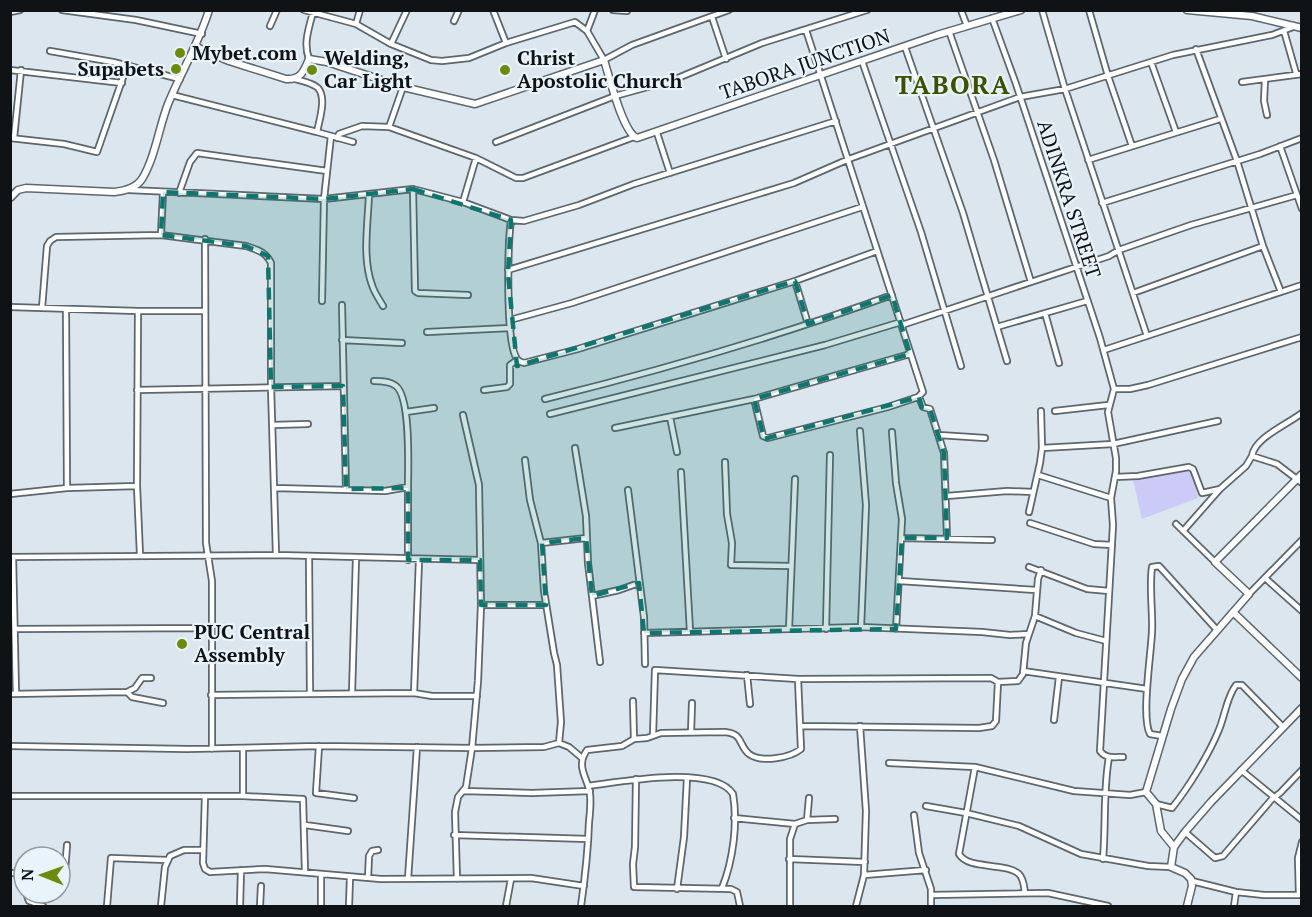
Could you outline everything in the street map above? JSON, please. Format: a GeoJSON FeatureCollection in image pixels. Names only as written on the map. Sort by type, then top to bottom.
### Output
{"type":"FeatureCollection","features":[{"type":"Feature","properties":{"kind":"street"},"geometry":{"type":"LineString","coordinates":[[10,12],[20,10]]}},
{"type":"Feature","properties":{"kind":"street"},"geometry":{"type":"LineString","coordinates":[[62,10],[83,11],[159,24],[202,34]]}},
{"type":"Feature","properties":{"kind":"street"},"geometry":{"type":"LineString","coordinates":[[126,190],[138,184],[142,179],[172,95],[196,48],[209,10]]}},
{"type":"Feature","properties":{"kind":"street"},"geometry":{"type":"LineString","coordinates":[[270,26],[277,10]]}},
{"type":"Feature","properties":{"kind":"street"},"geometry":{"type":"LineString","coordinates":[[304,10],[356,24],[392,44],[431,60],[442,61],[469,58],[506,43],[575,22],[587,31],[603,60],[626,124],[634,138],[523,178],[510,177],[476,158],[389,127],[362,126],[339,134],[334,137],[324,199],[322,301]]}},
{"type":"Feature","properties":{"kind":"street"},"geometry":{"type":"LineString","coordinates":[[356,24],[360,10]]}},
{"type":"Feature","properties":{"kind":"street"},"geometry":{"type":"LineString","coordinates":[[392,44],[407,10]]}},
{"type":"Feature","properties":{"kind":"street"},"geometry":{"type":"LineString","coordinates":[[454,21],[459,10]]}},
{"type":"Feature","properties":{"kind":"street"},"geometry":{"type":"LineString","coordinates":[[493,10],[506,43]]}},
{"type":"Feature","properties":{"kind":"street"},"geometry":{"type":"LineString","coordinates":[[587,31],[595,10]]}},
{"type":"Feature","properties":{"kind":"street"},"geometry":{"type":"LineString","coordinates":[[613,10],[627,11]]}},
{"type":"Feature","properties":{"kind":"street"},"geometry":{"type":"LineString","coordinates":[[309,59],[327,62],[403,87],[475,104],[603,60],[632,45],[729,10]]}},
{"type":"Feature","properties":{"kind":"street"},"geometry":{"type":"LineString","coordinates":[[845,10],[845,18]]}},
{"type":"Feature","properties":{"kind":"street"},"geometry":{"type":"LineString","coordinates":[[496,142],[615,96],[673,80],[762,43],[867,10]]}},
{"type":"Feature","properties":{"kind":"street"},"geometry":{"type":"LineString","coordinates":[[961,10],[967,26]]}},
{"type":"Feature","properties":{"kind":"street","name":"TABORA JUNCTION"},"geometry":{"type":"LineString","coordinates":[[634,138],[657,133],[820,74],[949,31],[1021,10]]}},
{"type":"Feature","properties":{"kind":"street"},"geometry":{"type":"LineString","coordinates":[[1042,10],[1065,89],[1147,336]]}},
{"type":"Feature","properties":{"kind":"street"},"geometry":{"type":"LineString","coordinates":[[1089,10],[1132,146]]}},
{"type":"Feature","properties":{"kind":"street"},"geometry":{"type":"LineString","coordinates":[[1187,10],[1252,16],[1302,28]]}},
{"type":"Feature","properties":{"kind":"street"},"geometry":{"type":"LineString","coordinates":[[295,79],[304,71],[309,59],[306,47],[313,12]]}},
{"type":"Feature","properties":{"kind":"street"},"geometry":{"type":"LineString","coordinates":[[712,17],[726,59]]}},
{"type":"Feature","properties":{"kind":"street","name":"ADINKRA STREET"},"geometry":{"type":"LineString","coordinates":[[992,18],[1104,350],[1113,389]]}},
{"type":"Feature","properties":{"kind":"street"},"geometry":{"type":"LineString","coordinates":[[508,270],[794,183],[849,159],[1020,98],[1065,89],[1196,49],[1272,35],[1293,27]]}},
{"type":"Feature","properties":{"kind":"street"},"geometry":{"type":"LineString","coordinates":[[754,399],[763,435],[768,438],[832,423],[919,398],[923,392],[806,30]]}},
{"type":"Feature","properties":{"kind":"street"},"geometry":{"type":"LineString","coordinates":[[949,31],[1004,191],[1031,282]]}},
{"type":"Feature","properties":{"kind":"street"},"geometry":{"type":"LineString","coordinates":[[1242,82],[1299,74],[1284,31]]}},
{"type":"Feature","properties":{"kind":"street"},"geometry":{"type":"LineString","coordinates":[[905,47],[963,213],[1007,361]]}},
{"type":"Feature","properties":{"kind":"street"},"geometry":{"type":"LineString","coordinates":[[196,48],[270,74],[315,86],[321,93],[321,111],[317,132]]}},
{"type":"Feature","properties":{"kind":"street"},"geometry":{"type":"LineString","coordinates":[[1196,49],[1237,161],[1263,246],[1281,292]]}},
{"type":"Feature","properties":{"kind":"street"},"geometry":{"type":"LineString","coordinates":[[50,51],[98,58],[180,79]]}},
{"type":"Feature","properties":{"kind":"street"},"geometry":{"type":"LineString","coordinates":[[862,60],[921,232],[961,366]]}},
{"type":"Feature","properties":{"kind":"street"},"geometry":{"type":"LineString","coordinates":[[1151,62],[1176,132]]}},
{"type":"Feature","properties":{"kind":"street"},"geometry":{"type":"LineString","coordinates":[[21,70],[12,138],[64,144],[97,152],[127,66]]}},
{"type":"Feature","properties":{"kind":"street"},"geometry":{"type":"LineString","coordinates":[[10,70],[122,84]]}},
{"type":"Feature","properties":{"kind":"street"},"geometry":{"type":"LineString","coordinates":[[1265,79],[1264,100],[1268,116]]}},
{"type":"Feature","properties":{"kind":"street"},"geometry":{"type":"LineString","coordinates":[[389,127],[403,87]]}},
{"type":"Feature","properties":{"kind":"street"},"geometry":{"type":"LineString","coordinates":[[172,95],[353,142]]}},
{"type":"Feature","properties":{"kind":"street"},"geometry":{"type":"LineString","coordinates":[[1088,160],[1220,118]]}},
{"type":"Feature","properties":{"kind":"street"},"geometry":{"type":"LineString","coordinates":[[10,190],[35,188],[114,192],[126,190],[324,199],[413,189],[463,202],[511,220],[524,221],[836,121]]}},
{"type":"Feature","properties":{"kind":"street"},"geometry":{"type":"LineString","coordinates":[[657,133],[670,173]]}},
{"type":"Feature","properties":{"kind":"street"},"geometry":{"type":"LineString","coordinates":[[1102,203],[1302,138]]}},
{"type":"Feature","properties":{"kind":"street"},"geometry":{"type":"LineString","coordinates":[[1280,146],[1302,209]]}},
{"type":"Feature","properties":{"kind":"street"},"geometry":{"type":"LineString","coordinates":[[179,193],[190,162],[197,153],[327,171]]}},
{"type":"Feature","properties":{"kind":"street"},"geometry":{"type":"LineString","coordinates":[[463,202],[476,158]]}},
{"type":"Feature","properties":{"kind":"street"},"geometry":{"type":"LineString","coordinates":[[413,189],[415,291],[468,295]]}},
{"type":"Feature","properties":{"kind":"street"},"geometry":{"type":"LineString","coordinates":[[10,198],[18,190]]}},
{"type":"Feature","properties":{"kind":"street"},"geometry":{"type":"LineString","coordinates":[[161,235],[163,192]]}},
{"type":"Feature","properties":{"kind":"street"},"geometry":{"type":"LineString","coordinates":[[369,194],[368,273],[383,306]]}},
{"type":"Feature","properties":{"kind":"street"},"geometry":{"type":"LineString","coordinates":[[550,414],[901,324],[1108,256],[1164,234],[1297,195]]}},
{"type":"Feature","properties":{"kind":"street"},"geometry":{"type":"LineString","coordinates":[[510,320],[572,303],[862,207]]}},
{"type":"Feature","properties":{"kind":"street"},"geometry":{"type":"LineString","coordinates":[[511,220],[508,270],[510,320],[517,360]]}},
{"type":"Feature","properties":{"kind":"street"},"geometry":{"type":"LineString","coordinates":[[42,308],[47,246],[56,237],[161,235],[206,239],[246,246],[260,250],[268,256],[271,263],[271,387],[276,555]]}},
{"type":"Feature","properties":{"kind":"street"},"geometry":{"type":"LineString","coordinates":[[206,239],[205,389],[207,555],[212,581],[212,749]]}},
{"type":"Feature","properties":{"kind":"street"},"geometry":{"type":"LineString","coordinates":[[1132,293],[1263,246]]}},
{"type":"Feature","properties":{"kind":"street"},"geometry":{"type":"LineString","coordinates":[[517,360],[528,363],[578,349],[795,281],[877,251]]}},
{"type":"Feature","properties":{"kind":"street"},"geometry":{"type":"LineString","coordinates":[[795,281],[808,324]]}},
{"type":"Feature","properties":{"kind":"street"},"geometry":{"type":"LineString","coordinates":[[1104,350],[1302,285]]}},
{"type":"Feature","properties":{"kind":"street"},"geometry":{"type":"LineString","coordinates":[[545,399],[623,380],[808,324],[892,295]]}},
{"type":"Feature","properties":{"kind":"street"},"geometry":{"type":"LineString","coordinates":[[997,327],[1087,301]]}},
{"type":"Feature","properties":{"kind":"street"},"geometry":{"type":"LineString","coordinates":[[342,305],[346,489]]}},
{"type":"Feature","properties":{"kind":"street"},"geometry":{"type":"LineString","coordinates":[[10,307],[205,311]]}},
{"type":"Feature","properties":{"kind":"street"},"geometry":{"type":"LineString","coordinates":[[66,309],[67,488]]}},
{"type":"Feature","properties":{"kind":"street"},"geometry":{"type":"LineString","coordinates":[[138,311],[140,555]]}},
{"type":"Feature","properties":{"kind":"street"},"geometry":{"type":"LineString","coordinates":[[1045,313],[1059,363]]}},
{"type":"Feature","properties":{"kind":"street"},"geometry":{"type":"LineString","coordinates":[[427,332],[511,328]]}},
{"type":"Feature","properties":{"kind":"street"},"geometry":{"type":"LineString","coordinates":[[1123,757],[1109,757],[1100,751],[1112,545],[1111,498],[1116,458],[1107,412],[1113,389],[1130,389],[1148,385],[1302,337]]}},
{"type":"Feature","properties":{"kind":"street"},"geometry":{"type":"LineString","coordinates":[[342,340],[402,343]]}},
{"type":"Feature","properties":{"kind":"street"},"geometry":{"type":"LineString","coordinates":[[615,428],[754,399],[910,354]]}},
{"type":"Feature","properties":{"kind":"street"},"geometry":{"type":"LineString","coordinates":[[484,390],[507,387],[510,384],[510,365],[517,360]]}},
{"type":"Feature","properties":{"kind":"street"},"geometry":{"type":"LineString","coordinates":[[374,381],[389,382],[397,386],[406,412],[408,560]]}},
{"type":"Feature","properties":{"kind":"street"},"geometry":{"type":"LineString","coordinates":[[137,390],[343,386]]}},
{"type":"Feature","properties":{"kind":"street"},"geometry":{"type":"LineString","coordinates":[[919,398],[922,406],[930,409],[944,453],[947,538]]}},
{"type":"Feature","properties":{"kind":"street"},"geometry":{"type":"LineString","coordinates":[[1055,411],[1108,404]]}},
{"type":"Feature","properties":{"kind":"street"},"geometry":{"type":"LineString","coordinates":[[406,412],[434,408]]}},
{"type":"Feature","properties":{"kind":"street"},"geometry":{"type":"LineString","coordinates":[[1029,512],[1042,448],[1041,411]]}},
{"type":"Feature","properties":{"kind":"street"},"geometry":{"type":"LineString","coordinates":[[1183,531],[1220,489],[1246,466],[1254,448],[1280,426],[1302,414]]}},
{"type":"Feature","properties":{"kind":"street"},"geometry":{"type":"LineString","coordinates":[[457,879],[454,812],[458,797],[463,792],[468,777],[472,748],[481,605],[479,485],[463,415]]}},
{"type":"Feature","properties":{"kind":"street"},"geometry":{"type":"LineString","coordinates":[[670,417],[677,452]]}},
{"type":"Feature","properties":{"kind":"street"},"geometry":{"type":"LineString","coordinates":[[1042,448],[1113,444],[1218,421]]}},
{"type":"Feature","properties":{"kind":"street"},"geometry":{"type":"LineString","coordinates":[[273,425],[308,424]]}},
{"type":"Feature","properties":{"kind":"street"},"geometry":{"type":"LineString","coordinates":[[860,431],[866,505],[861,627]]}},
{"type":"Feature","properties":{"kind":"street"},"geometry":{"type":"LineString","coordinates":[[892,432],[902,538],[896,629]]}},
{"type":"Feature","properties":{"kind":"street"},"geometry":{"type":"LineString","coordinates":[[939,435],[985,438]]}},
{"type":"Feature","properties":{"kind":"street"},"geometry":{"type":"LineString","coordinates":[[575,448],[586,516],[586,538],[600,662]]}},
{"type":"Feature","properties":{"kind":"street"},"geometry":{"type":"LineString","coordinates":[[826,629],[830,455]]}},
{"type":"Feature","properties":{"kind":"street"},"geometry":{"type":"LineString","coordinates":[[1215,562],[1300,479],[1277,464],[1252,456]]}},
{"type":"Feature","properties":{"kind":"street"},"geometry":{"type":"LineString","coordinates":[[525,460],[530,500],[541,543],[546,605],[558,673],[561,722],[559,743]]}},
{"type":"Feature","properties":{"kind":"street"},"geometry":{"type":"LineString","coordinates":[[725,462],[727,514],[732,543],[731,565],[791,566]]}},
{"type":"Feature","properties":{"kind":"street"},"geometry":{"type":"LineString","coordinates":[[1115,477],[1138,477],[1189,467],[1193,469],[1202,493],[1220,489]]}},
{"type":"Feature","properties":{"kind":"street"},"geometry":{"type":"LineString","coordinates":[[681,472],[690,631]]}},
{"type":"Feature","properties":{"kind":"street"},"geometry":{"type":"LineString","coordinates":[[1038,475],[1111,498]]}},
{"type":"Feature","properties":{"kind":"street"},"geometry":{"type":"LineString","coordinates":[[789,629],[795,479]]}},
{"type":"Feature","properties":{"kind":"street"},"geometry":{"type":"LineString","coordinates":[[10,494],[67,488],[138,486]]}},
{"type":"Feature","properties":{"kind":"street"},"geometry":{"type":"LineString","coordinates":[[275,488],[385,490],[408,487]]}},
{"type":"Feature","properties":{"kind":"street"},"geometry":{"type":"LineString","coordinates":[[628,490],[644,633],[645,664]]}},
{"type":"Feature","properties":{"kind":"street"},"geometry":{"type":"LineString","coordinates":[[947,496],[1001,491],[1033,492]]}},
{"type":"Feature","properties":{"kind":"street"},"geometry":{"type":"LineString","coordinates":[[1030,523],[1094,544],[1112,545]]}},
{"type":"Feature","properties":{"kind":"street"},"geometry":{"type":"LineString","coordinates":[[1176,524],[1249,594]]}},
{"type":"Feature","properties":{"kind":"street"},"geometry":{"type":"LineString","coordinates":[[541,543],[586,538]]}},
{"type":"Feature","properties":{"kind":"street"},"geometry":{"type":"LineString","coordinates":[[902,538],[992,540]]}},
{"type":"Feature","properties":{"kind":"street"},"geometry":{"type":"LineString","coordinates":[[1146,792],[1182,679],[1194,657],[1249,594],[1302,540]]}},
{"type":"Feature","properties":{"kind":"street"},"geometry":{"type":"LineString","coordinates":[[1296,545],[1302,550]]}},
{"type":"Feature","properties":{"kind":"street"},"geometry":{"type":"LineString","coordinates":[[151,678],[142,678],[135,688],[127,692],[13,694],[16,629],[12,557],[276,555],[480,560]]}},
{"type":"Feature","properties":{"kind":"street"},"geometry":{"type":"LineString","coordinates":[[309,556],[310,694]]}},
{"type":"Feature","properties":{"kind":"street"},"geometry":{"type":"LineString","coordinates":[[352,693],[356,558]]}},
{"type":"Feature","properties":{"kind":"street"},"geometry":{"type":"LineString","coordinates":[[414,693],[418,560]]}},
{"type":"Feature","properties":{"kind":"street"},"geometry":{"type":"LineString","coordinates":[[1162,736],[1148,732],[1147,689],[1152,633],[1152,569],[1154,565],[1159,566],[1217,630]]}},
{"type":"Feature","properties":{"kind":"street"},"geometry":{"type":"LineString","coordinates":[[1029,567],[1087,589],[1109,591]]}},
{"type":"Feature","properties":{"kind":"street"},"geometry":{"type":"LineString","coordinates":[[653,735],[655,670],[798,679],[990,678],[998,682],[1018,681],[1023,672],[1029,634],[1035,616],[1036,590],[1041,570]]}},
{"type":"Feature","properties":{"kind":"street"},"geometry":{"type":"LineString","coordinates":[[1265,578],[1302,611]]}},
{"type":"Feature","properties":{"kind":"street"},"geometry":{"type":"LineString","coordinates":[[900,581],[1036,590]]}},
{"type":"Feature","properties":{"kind":"street"},"geometry":{"type":"LineString","coordinates":[[592,596],[639,583]]}},
{"type":"Feature","properties":{"kind":"street"},"geometry":{"type":"LineString","coordinates":[[481,605],[546,605]]}},
{"type":"Feature","properties":{"kind":"street"},"geometry":{"type":"LineString","coordinates":[[1233,612],[1302,678]]}},
{"type":"Feature","properties":{"kind":"street"},"geometry":{"type":"LineString","coordinates":[[1035,616],[1076,633],[1107,641]]}},
{"type":"Feature","properties":{"kind":"street"},"geometry":{"type":"LineString","coordinates":[[644,633],[861,627],[1029,634]]}},
{"type":"Feature","properties":{"kind":"street"},"geometry":{"type":"LineString","coordinates":[[16,629],[211,628]]}},
{"type":"Feature","properties":{"kind":"street"},"geometry":{"type":"LineString","coordinates":[[1023,672],[1147,689]]}},
{"type":"Feature","properties":{"kind":"street"},"geometry":{"type":"LineString","coordinates":[[747,675],[750,704]]}},
{"type":"Feature","properties":{"kind":"street"},"geometry":{"type":"LineString","coordinates":[[1054,720],[1059,677]]}},
{"type":"Feature","properties":{"kind":"street"},"geometry":{"type":"LineString","coordinates":[[581,906],[588,839],[589,789],[583,774],[582,758],[587,750],[622,746],[634,739],[661,733],[731,732],[739,737],[750,754],[781,758],[794,754],[801,749],[798,679]]}},
{"type":"Feature","properties":{"kind":"street"},"geometry":{"type":"LineString","coordinates":[[800,726],[979,728],[992,726],[996,721],[998,682]]}},
{"type":"Feature","properties":{"kind":"street"},"geometry":{"type":"LineString","coordinates":[[1156,804],[1172,808],[1183,794],[1218,732],[1236,685],[1242,686],[1282,727]]}},
{"type":"Feature","properties":{"kind":"street"},"geometry":{"type":"LineString","coordinates":[[127,692],[132,698],[163,703]]}},
{"type":"Feature","properties":{"kind":"street"},"geometry":{"type":"LineString","coordinates":[[211,695],[414,693],[432,696],[477,696]]}},
{"type":"Feature","properties":{"kind":"street"},"geometry":{"type":"LineString","coordinates":[[633,701],[634,739]]}},
{"type":"Feature","properties":{"kind":"street"},"geometry":{"type":"LineString","coordinates":[[691,732],[692,703]]}},
{"type":"Feature","properties":{"kind":"street"},"geometry":{"type":"LineString","coordinates":[[1171,867],[1174,847],[1185,832],[1241,770],[1302,708]]}},
{"type":"Feature","properties":{"kind":"street"},"geometry":{"type":"LineString","coordinates":[[856,906],[865,862],[866,797],[860,726]]}},
{"type":"Feature","properties":{"kind":"street"},"geometry":{"type":"LineString","coordinates":[[10,746],[212,749],[472,748],[544,747],[559,743],[569,747],[582,758]]}},
{"type":"Feature","properties":{"kind":"street"},"geometry":{"type":"LineString","coordinates":[[319,747],[316,794],[354,798]]}},
{"type":"Feature","properties":{"kind":"street"},"geometry":{"type":"LineString","coordinates":[[408,879],[417,747]]}},
{"type":"Feature","properties":{"kind":"street"},"geometry":{"type":"LineString","coordinates":[[243,749],[243,796]]}},
{"type":"Feature","properties":{"kind":"street"},"geometry":{"type":"LineString","coordinates":[[1103,859],[1109,757]]}},
{"type":"Feature","properties":{"kind":"street"},"geometry":{"type":"LineString","coordinates":[[889,763],[975,767],[1074,791],[1130,795],[1146,792]]}},
{"type":"Feature","properties":{"kind":"street"},"geometry":{"type":"LineString","coordinates":[[975,767],[959,851],[961,858],[965,861],[1019,874],[1025,893]]}},
{"type":"Feature","properties":{"kind":"street"},"geometry":{"type":"LineString","coordinates":[[1241,770],[1302,820]]}},
{"type":"Feature","properties":{"kind":"street"},"geometry":{"type":"LineString","coordinates":[[1185,832],[1215,858],[1223,856],[1302,770]]}},
{"type":"Feature","properties":{"kind":"street"},"geometry":{"type":"LineString","coordinates":[[677,889],[684,837],[687,778]]}},
{"type":"Feature","properties":{"kind":"street"},"geometry":{"type":"LineString","coordinates":[[463,792],[532,793],[589,789],[636,779],[714,780],[730,789],[733,794],[734,818],[730,861],[722,888]]}},
{"type":"Feature","properties":{"kind":"street"},"geometry":{"type":"LineString","coordinates":[[636,779],[633,886],[635,888],[677,889],[722,888],[735,891],[740,906]]}},
{"type":"Feature","properties":{"kind":"street"},"geometry":{"type":"LineString","coordinates":[[1146,792],[1156,804],[1161,831],[1174,847]]}},
{"type":"Feature","properties":{"kind":"street"},"geometry":{"type":"LineString","coordinates":[[10,796],[243,796],[303,799],[305,872]]}},
{"type":"Feature","properties":{"kind":"street"},"geometry":{"type":"LineString","coordinates":[[206,796],[203,850],[206,871],[265,868],[368,878],[538,879],[584,886]]}},
{"type":"Feature","properties":{"kind":"street"},"geometry":{"type":"LineString","coordinates":[[807,820],[809,798]]}},
{"type":"Feature","properties":{"kind":"street"},"geometry":{"type":"LineString","coordinates":[[926,806],[1019,826],[1072,852],[1148,866],[1171,867],[1189,875],[1192,881],[1187,906]]}},
{"type":"Feature","properties":{"kind":"street"},"geometry":{"type":"LineString","coordinates":[[914,815],[916,839],[926,870],[931,906]]}},
{"type":"Feature","properties":{"kind":"street"},"geometry":{"type":"LineString","coordinates":[[734,818],[795,824],[807,820],[835,819]]}},
{"type":"Feature","properties":{"kind":"street"},"geometry":{"type":"LineString","coordinates":[[790,906],[790,839],[795,824]]}},
{"type":"Feature","properties":{"kind":"street"},"geometry":{"type":"LineString","coordinates":[[305,825],[348,831]]}},
{"type":"Feature","properties":{"kind":"street"},"geometry":{"type":"LineString","coordinates":[[454,835],[588,839]]}},
{"type":"Feature","properties":{"kind":"street"},"geometry":{"type":"LineString","coordinates":[[1192,881],[1236,892],[1299,895],[1298,858],[1302,842]]}},
{"type":"Feature","properties":{"kind":"street"},"geometry":{"type":"LineString","coordinates":[[161,906],[167,860],[170,856],[184,850],[203,850]]}},
{"type":"Feature","properties":{"kind":"street"},"geometry":{"type":"LineString","coordinates":[[368,878],[369,856],[372,851],[378,850]]}},
{"type":"Feature","properties":{"kind":"street"},"geometry":{"type":"LineString","coordinates":[[107,906],[111,858],[167,860]]}},
{"type":"Feature","properties":{"kind":"street"},"geometry":{"type":"LineString","coordinates":[[789,859],[865,862]]}},
{"type":"Feature","properties":{"kind":"street"},"geometry":{"type":"LineString","coordinates":[[240,906],[241,870]]}},
{"type":"Feature","properties":{"kind":"street"},"geometry":{"type":"LineString","coordinates":[[864,875],[926,870]]}},
{"type":"Feature","properties":{"kind":"street"},"geometry":{"type":"LineString","coordinates":[[321,874],[321,906]]}},
{"type":"Feature","properties":{"kind":"street"},"geometry":{"type":"LineString","coordinates":[[349,906],[350,877]]}},
{"type":"Feature","properties":{"kind":"street"},"geometry":{"type":"LineString","coordinates":[[506,906],[512,879]]}},
{"type":"Feature","properties":{"kind":"street"},"geometry":{"type":"LineString","coordinates":[[260,906],[261,886]]}},
{"type":"Feature","properties":{"kind":"street"},"geometry":{"type":"LineString","coordinates":[[1234,906],[1236,892]]}},
{"type":"Feature","properties":{"kind":"street"},"geometry":{"type":"LineString","coordinates":[[931,895],[1048,893],[1108,906]]}},
{"type":"Feature","properties":{"kind":"street"},"geometry":{"type":"LineString","coordinates":[[1065,906],[1069,898]]}},
{"type":"Feature","properties":{"kind":"highlighted area"},"geometry":{"type":"Polygon","coordinates":[[[413,189],[511,220],[508,274],[517,366],[795,281],[808,324],[892,295],[910,354],[754,399],[764,439],[919,397],[922,407],[930,409],[944,453],[947,538],[902,538],[896,629],[644,633],[639,583],[592,596],[586,538],[542,543],[546,605],[481,605],[480,560],[408,560],[408,488],[346,489],[343,386],[271,387],[268,256],[246,246],[161,235],[163,192],[324,199],[413,189]]]}},
{"type":"Feature","properties":{"kind":"shaded area"},"geometry":{"type":"Polygon","coordinates":[[[1192,470],[1198,498],[1142,519],[1133,480],[1192,470]]]}},
{"type":"Feature","properties":{"kind":"place","name":"Mybet.com"},"geometry":{"type":"Point","coordinates":[180,53]}},
{"type":"Feature","properties":{"kind":"place","name":"Supabets"},"geometry":{"type":"Point","coordinates":[176,69]}},
{"type":"Feature","properties":{"kind":"place","name":"Welding, Car Light"},"geometry":{"type":"Point","coordinates":[312,70]}},
{"type":"Feature","properties":{"kind":"place","name":"Christ Apostolic Church"},"geometry":{"type":"Point","coordinates":[505,70]}},
{"type":"Feature","properties":{"kind":"place","name":"PUC Central Assembly"},"geometry":{"type":"Point","coordinates":[182,644]}},
{"type":"Feature","properties":{"kind":"district","name":"TABORA"},"geometry":{"type":"Point","coordinates":[953,85]}}]}
